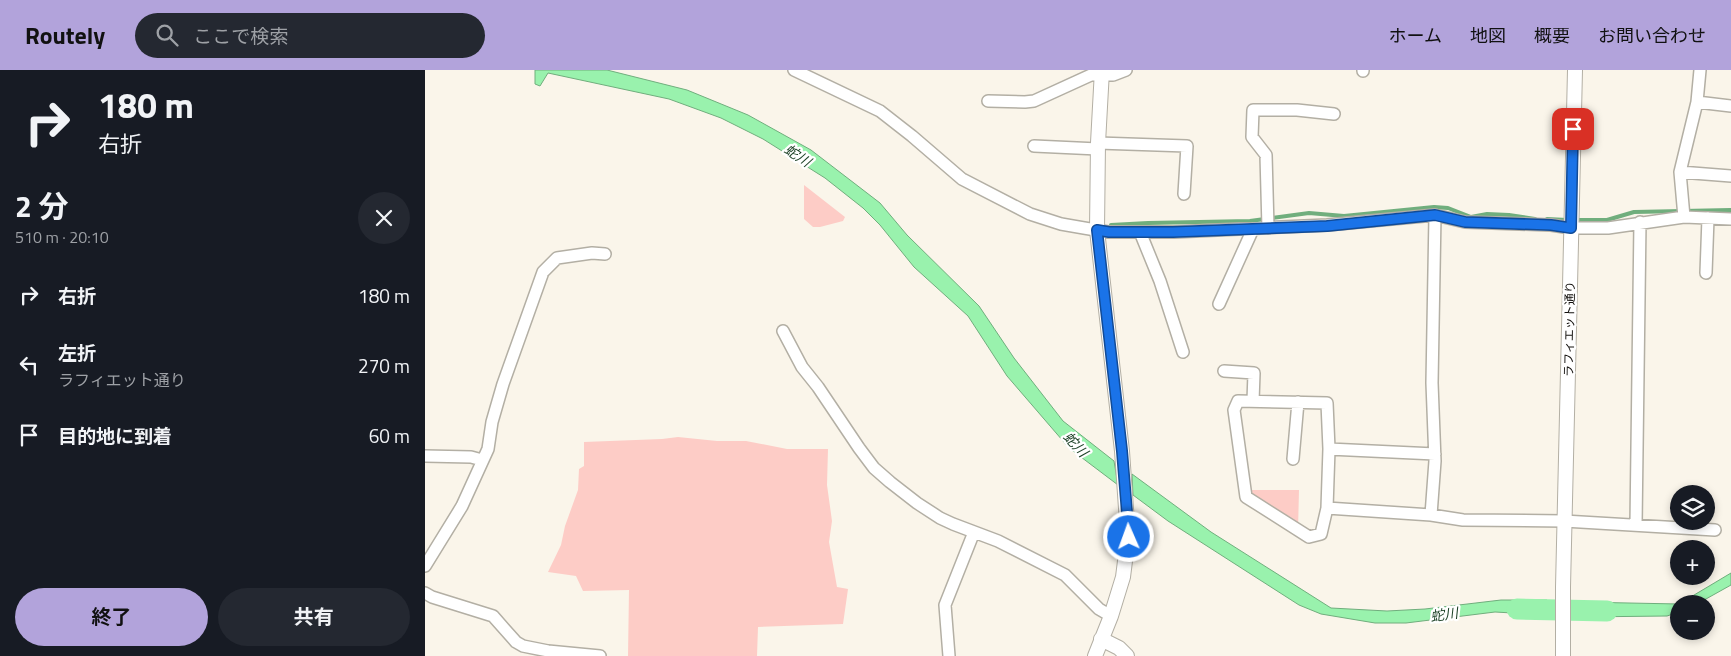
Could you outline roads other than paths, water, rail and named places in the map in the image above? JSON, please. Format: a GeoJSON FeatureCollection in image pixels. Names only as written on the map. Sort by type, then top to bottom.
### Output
{"type":"FeatureCollection","features":[{"type":"Feature","properties":{"kind":"street"},"geometry":{"type":"LineString","coordinates":[[793,70],[881,111],[962,179],[1018,209],[1061,224],[1109,232],[1327,226],[1435,215],[1465,222],[1551,225],[1571,228],[1608,228],[1684,217],[1731,219]]}},
{"type":"Feature","properties":{"kind":"street"},"geometry":{"type":"LineString","coordinates":[[988,100],[1034,101],[1091,75],[1102,73],[1113,76],[1125,70]]}},
{"type":"Feature","properties":{"kind":"street","name":"ラフィエット通り"},"geometry":{"type":"LineString","coordinates":[[1563,656],[1564,521],[1575,70]]}},
{"type":"Feature","properties":{"kind":"street"},"geometry":{"type":"LineString","coordinates":[[1684,217],[1679,172],[1697,102],[1700,70]]}},
{"type":"Feature","properties":{"kind":"street"},"geometry":{"type":"LineString","coordinates":[[1095,656],[1111,616],[1123,577],[1129,537],[1122,451],[1097,230],[1098,146],[1102,73]]}},
{"type":"Feature","properties":{"kind":"street"},"geometry":{"type":"LineString","coordinates":[[1697,102],[1731,106]]}},
{"type":"Feature","properties":{"kind":"street"},"geometry":{"type":"LineString","coordinates":[[1268,228],[1266,155],[1253,137],[1253,110],[1297,110],[1334,114]]}},
{"type":"Feature","properties":{"kind":"street"},"geometry":{"type":"LineString","coordinates":[[1034,146],[1187,146],[1183,194]]}},
{"type":"Feature","properties":{"kind":"street"},"geometry":{"type":"LineString","coordinates":[[1679,172],[1731,176]]}},
{"type":"Feature","properties":{"kind":"street"},"geometry":{"type":"LineString","coordinates":[[1431,515],[1435,454],[1432,383],[1435,215]]}},
{"type":"Feature","properties":{"kind":"street"},"geometry":{"type":"LineString","coordinates":[[1706,273],[1708,218]]}},
{"type":"Feature","properties":{"kind":"street"},"geometry":{"type":"LineString","coordinates":[[1635,525],[1640,222]]}},
{"type":"Feature","properties":{"kind":"street"},"geometry":{"type":"LineString","coordinates":[[1219,304],[1253,228]]}},
{"type":"Feature","properties":{"kind":"street"},"geometry":{"type":"LineString","coordinates":[[1140,232],[1160,281],[1183,352]]}},
{"type":"Feature","properties":{"kind":"street"},"geometry":{"type":"LineString","coordinates":[[425,566],[462,506],[488,449],[492,422],[503,384],[543,272],[557,258],[591,253],[605,254]]}},
{"type":"Feature","properties":{"kind":"street"},"geometry":{"type":"LineString","coordinates":[[783,330],[802,367],[874,468],[932,513],[953,524],[998,541],[1065,575],[1099,610],[1111,616]]}},
{"type":"Feature","properties":{"kind":"street"},"geometry":{"type":"LineString","coordinates":[[1224,371],[1254,373],[1253,401]]}},
{"type":"Feature","properties":{"kind":"street"},"geometry":{"type":"LineString","coordinates":[[1237,401],[1298,402],[1327,403],[1329,448],[1327,508],[1321,534],[1309,537],[1245,497],[1234,410],[1237,401]]}},
{"type":"Feature","properties":{"kind":"street"},"geometry":{"type":"LineString","coordinates":[[1293,459],[1298,402]]}},
{"type":"Feature","properties":{"kind":"street"},"geometry":{"type":"LineString","coordinates":[[1329,448],[1435,454]]}},
{"type":"Feature","properties":{"kind":"street"},"geometry":{"type":"LineString","coordinates":[[425,456],[471,457],[482,460]]}},
{"type":"Feature","properties":{"kind":"street"},"geometry":{"type":"LineString","coordinates":[[1327,508],[1431,515],[1463,520],[1564,521],[1670,527]]}},
{"type":"Feature","properties":{"kind":"street"},"geometry":{"type":"LineString","coordinates":[[949,656],[945,605],[974,532]]}},
{"type":"Feature","properties":{"kind":"street"},"geometry":{"type":"LineString","coordinates":[[425,593],[432,597],[493,616],[516,642],[523,646],[548,651],[600,656]]}},
{"type":"Feature","properties":{"kind":"street"},"geometry":{"type":"LineString","coordinates":[[1101,639],[1119,648],[1127,656]]}},
{"type":"Feature","properties":{"kind":"water"},"geometry":{"type":"Polygon","coordinates":[[[535,70],[607,70],[687,90],[748,115],[811,150],[880,203],[907,235],[979,306],[1014,358],[1063,421],[1114,461],[1118,485],[1069,448],[1007,376],[968,316],[914,267],[880,225],[863,208],[825,178],[763,139],[721,118],[669,99],[548,73],[540,86],[535,84],[535,70]]]}},
{"type":"Feature","properties":{"kind":"water"},"geometry":{"type":"Polygon","coordinates":[[[1132,474],[1211,532],[1331,608],[1387,611],[1425,609],[1501,600],[1547,600],[1547,615],[1495,612],[1406,623],[1375,623],[1321,614],[1299,605],[1168,521],[1133,495],[1132,474]]]}},
{"type":"Feature","properties":{"kind":"water"},"geometry":{"type":"Polygon","coordinates":[[[1731,573],[1731,585],[1713,595],[1694,595],[1711,585],[1715,585],[1715,583],[1731,573]]]}},
{"type":"Feature","properties":{"kind":"water"},"geometry":{"type":"Polygon","coordinates":[[[1579,602],[1670,604],[1670,615],[1667,616],[1579,617],[1579,602]]]}},
{"type":"Feature","properties":{"kind":"waterway"},"geometry":{"type":"LineString","coordinates":[[1111,225],[1250,221],[1309,213],[1344,216],[1434,207],[1448,208],[1471,217],[1487,214],[1535,219]]}},
{"type":"Feature","properties":{"kind":"waterway"},"geometry":{"type":"LineString","coordinates":[[1574,220],[1607,220],[1634,212],[1731,210]]}},
{"type":"Feature","properties":{"kind":"waterway"},"geometry":{"type":"LineString","coordinates":[[1547,219],[1567,220]]}},
{"type":"Feature","properties":{"kind":"waterway","name":"蛇川"},"geometry":{"type":"LineString","coordinates":[[1517,609],[1607,611]]}}]}
